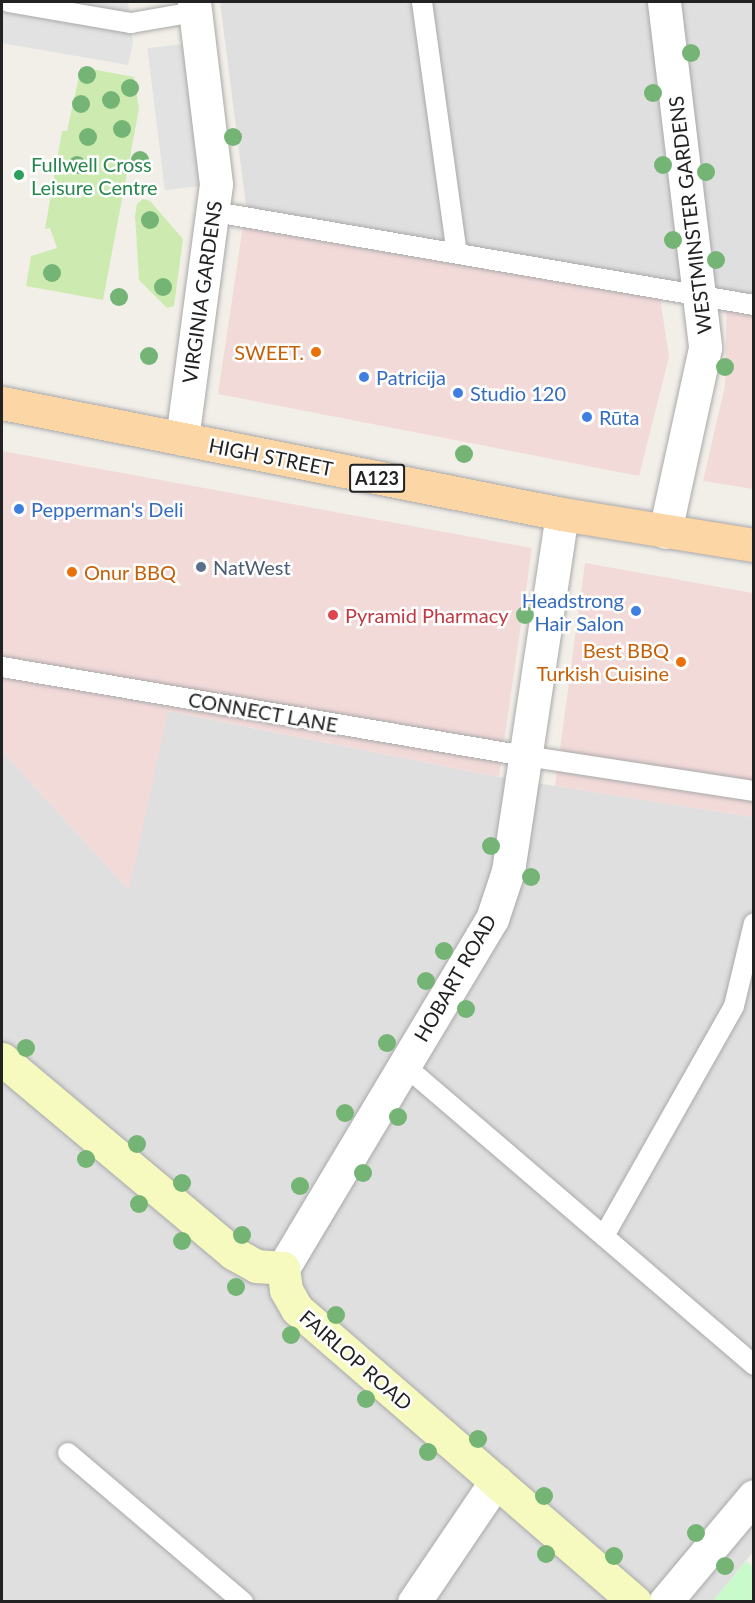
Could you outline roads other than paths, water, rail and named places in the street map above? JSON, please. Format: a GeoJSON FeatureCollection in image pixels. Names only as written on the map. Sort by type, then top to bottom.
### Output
{"type":"FeatureCollection","features":[{"type":"Feature","properties":{"kind":"main road","name":"HIGH STREET"},"geometry":{"type":"LineString","coordinates":[[2,403],[562,514],[753,545]]}},
{"type":"Feature","properties":{"kind":"street","name":"WESTMINSTER GARDENS"},"geometry":{"type":"LineString","coordinates":[[664,2],[701,296],[705,348],[664,532]]}},
{"type":"Feature","properties":{"kind":"street","name":"VIRGINIA GARDENS"},"geometry":{"type":"LineString","coordinates":[[182,439],[215,212],[216,183],[194,7]]}},
{"type":"Feature","properties":{"kind":"street","name":"HOBART ROAD"},"geometry":{"type":"LineString","coordinates":[[283,1268],[492,919],[508,871],[562,514]]}},
{"type":"Feature","properties":{"kind":"street"},"geometry":{"type":"LineString","coordinates":[[2,1059],[233,1253],[256,1266],[283,1268]]}},
{"type":"Feature","properties":{"kind":"street","name":"FAIRLOP ROAD"},"geometry":{"type":"LineString","coordinates":[[283,1268],[286,1290],[297,1309],[635,1602]]}},
{"type":"Feature","properties":{"kind":"street"},"geometry":{"type":"LineString","coordinates":[[414,1602],[496,1481]]}},
{"type":"Feature","properties":{"kind":"street"},"geometry":{"type":"LineString","coordinates":[[665,1602],[753,1496]]}},
{"type":"Feature","properties":{"kind":"lane"},"geometry":{"type":"LineString","coordinates":[[8,2],[131,23],[194,7]]}},
{"type":"Feature","properties":{"kind":"lane"},"geometry":{"type":"LineString","coordinates":[[422,2],[457,253]]}},
{"type":"Feature","properties":{"kind":"lane"},"geometry":{"type":"LineString","coordinates":[[215,212],[753,305]]}},
{"type":"Feature","properties":{"kind":"lane","name":"CONNECT LANE"},"geometry":{"type":"LineString","coordinates":[[2,667],[525,756],[753,791]]}},
{"type":"Feature","properties":{"kind":"lane"},"geometry":{"type":"LineString","coordinates":[[604,1236],[734,1006],[753,923]]}},
{"type":"Feature","properties":{"kind":"lane"},"geometry":{"type":"LineString","coordinates":[[404,1065],[753,1365]]}},
{"type":"Feature","properties":{"kind":"lane"},"geometry":{"type":"LineString","coordinates":[[68,1454],[243,1602]]}},
{"type":"Feature","properties":{"kind":"place","name":"Fullwell Cross Leisure Centre"},"geometry":{"type":"Point","coordinates":[19,175]}},
{"type":"Feature","properties":{"kind":"place","name":"SWEET."},"geometry":{"type":"Point","coordinates":[316,352]}},
{"type":"Feature","properties":{"kind":"place","name":"Patricija"},"geometry":{"type":"Point","coordinates":[364,377]}},
{"type":"Feature","properties":{"kind":"place","name":"Studio 120"},"geometry":{"type":"Point","coordinates":[458,393]}},
{"type":"Feature","properties":{"kind":"place","name":"Rūta"},"geometry":{"type":"Point","coordinates":[587,417]}},
{"type":"Feature","properties":{"kind":"place","name":"Pepperman's Deli"},"geometry":{"type":"Point","coordinates":[19,509]}},
{"type":"Feature","properties":{"kind":"place","name":"NatWest"},"geometry":{"type":"Point","coordinates":[201,567]}},
{"type":"Feature","properties":{"kind":"place","name":"Onur BBQ"},"geometry":{"type":"Point","coordinates":[72,572]}},
{"type":"Feature","properties":{"kind":"place","name":"Headstrong Hair Salon"},"geometry":{"type":"Point","coordinates":[636,611]}},
{"type":"Feature","properties":{"kind":"place","name":"Pyramid Pharmacy"},"geometry":{"type":"Point","coordinates":[333,615]}},
{"type":"Feature","properties":{"kind":"place","name":"Best BBQ Turkish Cuisine"},"geometry":{"type":"Point","coordinates":[681,662]}}]}
